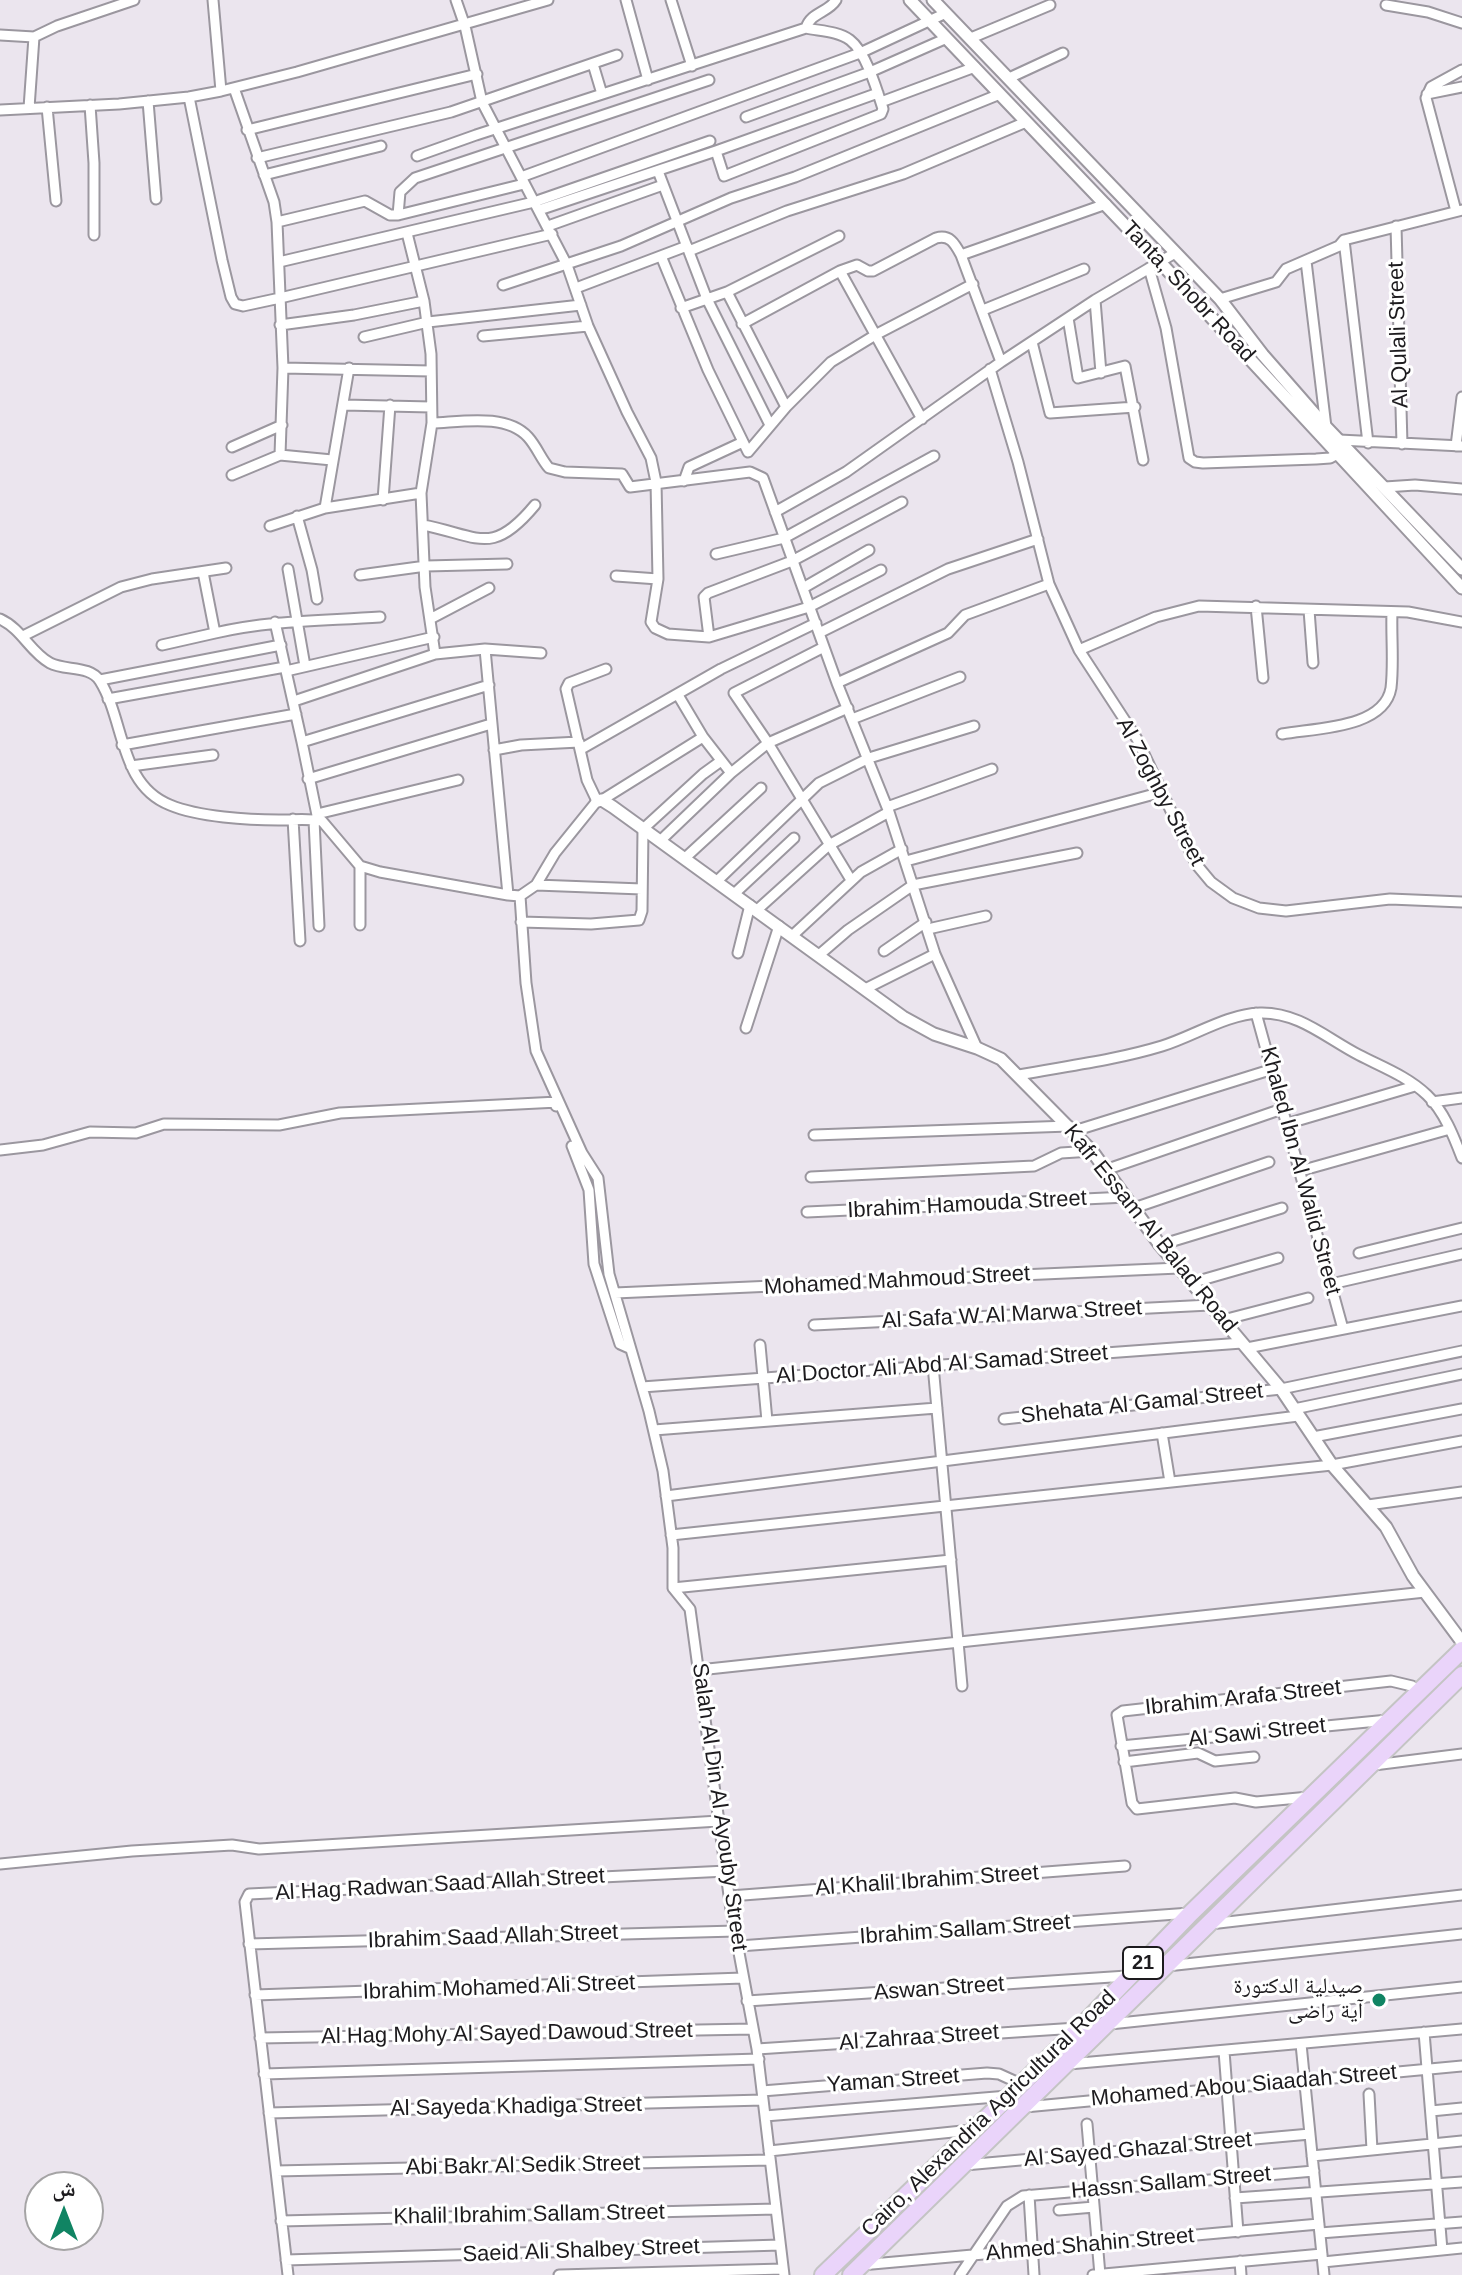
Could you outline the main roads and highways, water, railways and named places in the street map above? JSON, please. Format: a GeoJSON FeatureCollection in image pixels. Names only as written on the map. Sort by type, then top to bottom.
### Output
{"type":"FeatureCollection","features":[{"type":"Feature","properties":{"kind":"highway","name":"Cairo, Alexandria Agricultural Road"},"geometry":{"type":"LineString","coordinates":[[823,2275],[1080,2028],[1191,1913],[1462,1650]]}},
{"type":"Feature","properties":{"kind":"highway","name":"Cairo, Alexandria Agricultural Road"},"geometry":{"type":"LineString","coordinates":[[856,2270],[1110,2024],[1207,1924],[1462,1675]]}},
{"type":"Feature","properties":{"kind":"place","name":"صيدلية الدكتورة آية راضى"},"geometry":{"type":"Point","coordinates":[1379,2000]}}]}
